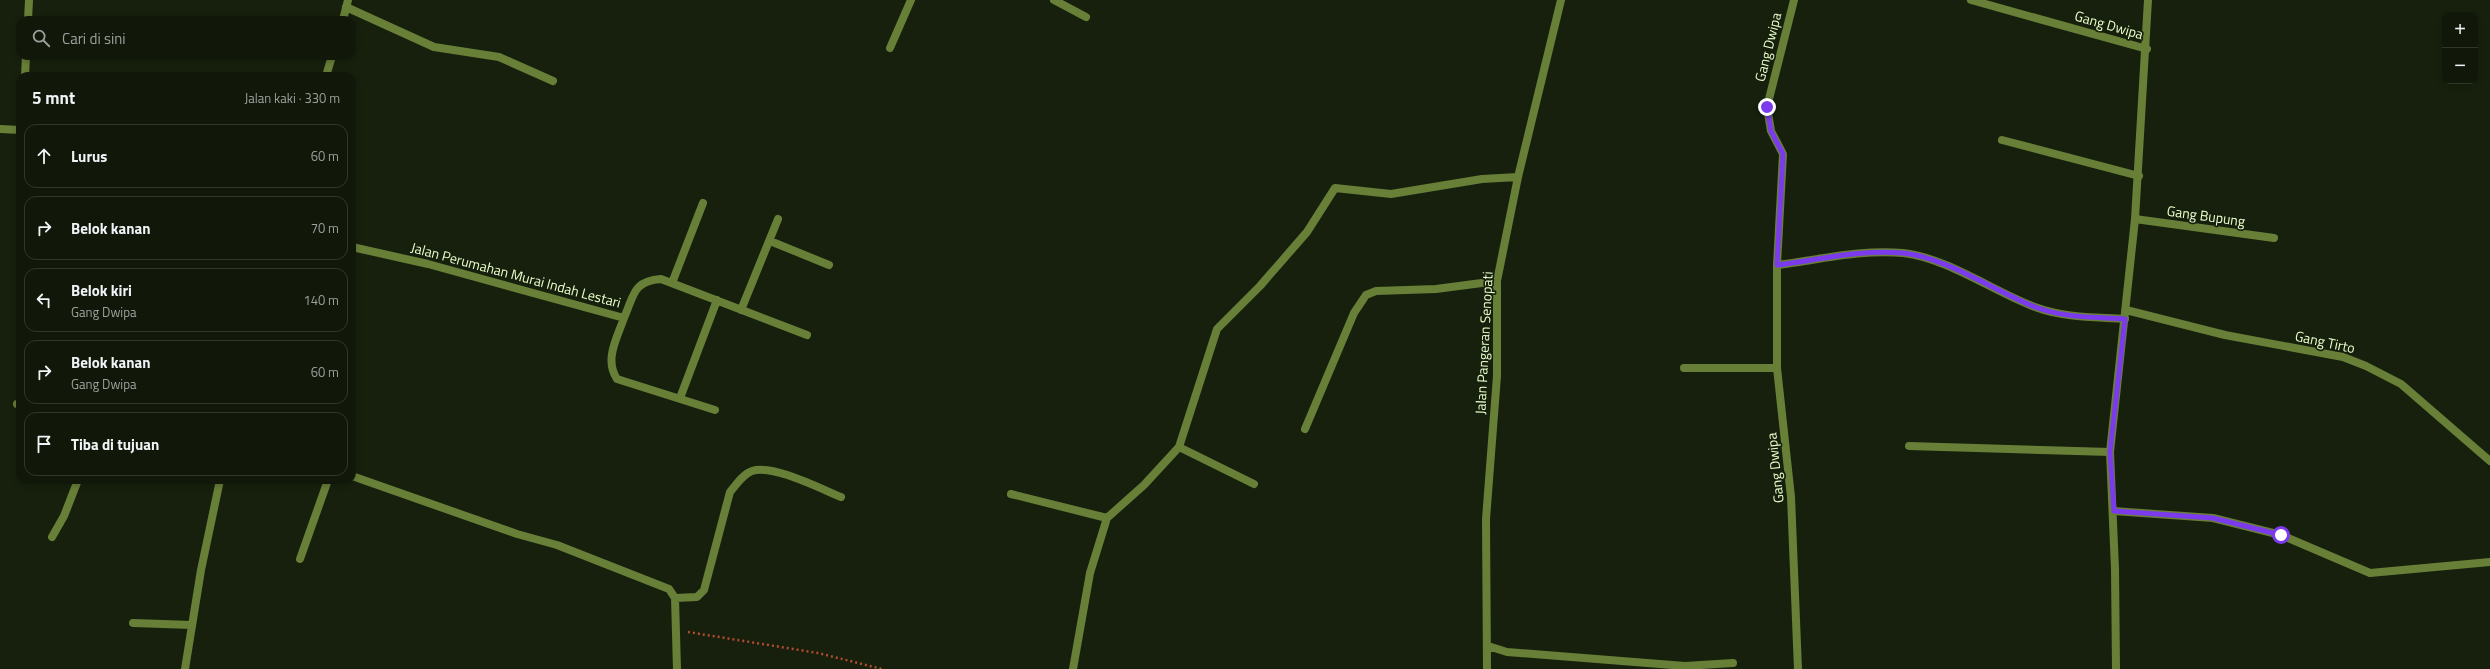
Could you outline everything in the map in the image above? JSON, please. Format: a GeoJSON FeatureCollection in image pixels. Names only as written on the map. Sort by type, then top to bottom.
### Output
{"type":"FeatureCollection","features":[{"type":"Feature","properties":{"kind":"street"},"geometry":{"type":"LineString","coordinates":[[28,16],[29,0]]}},
{"type":"Feature","properties":{"kind":"street"},"geometry":{"type":"LineString","coordinates":[[890,48],[911,0]]}},
{"type":"Feature","properties":{"kind":"street"},"geometry":{"type":"LineString","coordinates":[[1054,0],[1086,17]]}},
{"type":"Feature","properties":{"kind":"street","name":"Jalan Pangeran Senopati"},"geometry":{"type":"LineString","coordinates":[[1487,669],[1486,519],[1496,376],[1497,281],[1518,177],[1561,0]]}},
{"type":"Feature","properties":{"kind":"street","name":"Gang Dwipa"},"geometry":{"type":"LineString","coordinates":[[1794,0],[1767,107],[1771,131],[1783,154],[1777,265],[1777,368],[1791,497],[1798,669]]}},
{"type":"Feature","properties":{"kind":"street","name":"Gang Dwipa"},"geometry":{"type":"LineString","coordinates":[[1971,0],[2147,49]]}},
{"type":"Feature","properties":{"kind":"street"},"geometry":{"type":"LineString","coordinates":[[2116,669],[2114,511],[2110,452],[2139,176],[2147,49],[2148,0]]}},
{"type":"Feature","properties":{"kind":"street"},"geometry":{"type":"LineString","coordinates":[[344,16],[347,3],[434,47],[499,57],[553,81]]}},
{"type":"Feature","properties":{"kind":"street"},"geometry":{"type":"LineString","coordinates":[[25,72],[26,60]]}},
{"type":"Feature","properties":{"kind":"street"},"geometry":{"type":"LineString","coordinates":[[327,72],[331,60]]}},
{"type":"Feature","properties":{"kind":"street"},"geometry":{"type":"LineString","coordinates":[[0,129],[16,130]]}},
{"type":"Feature","properties":{"kind":"street"},"geometry":{"type":"LineString","coordinates":[[2002,140],[2139,176]]}},
{"type":"Feature","properties":{"kind":"street"},"geometry":{"type":"LineString","coordinates":[[1073,669],[1090,573],[1108,518],[1144,486],[1179,447],[1217,329],[1260,286],[1307,232],[1334,188],[1391,194],[1482,179],[1518,177]]}},
{"type":"Feature","properties":{"kind":"street"},"geometry":{"type":"LineString","coordinates":[[672,283],[703,203]]}},
{"type":"Feature","properties":{"kind":"street"},"geometry":{"type":"LineString","coordinates":[[741,310],[778,219]]}},
{"type":"Feature","properties":{"kind":"street","name":"Gang Bupung"},"geometry":{"type":"LineString","coordinates":[[2135,219],[2274,238]]}},
{"type":"Feature","properties":{"kind":"street"},"geometry":{"type":"LineString","coordinates":[[770,241],[829,265]]}},
{"type":"Feature","properties":{"kind":"street","name":"Jalan Perumahan Murai Indah Lestari"},"geometry":{"type":"LineString","coordinates":[[356,248],[428,264],[624,318],[639,285],[648,280],[661,279],[807,335]]}},
{"type":"Feature","properties":{"kind":"street"},"geometry":{"type":"LineString","coordinates":[[1777,265],[1877,253],[1904,254],[1934,262],[2035,307],[2059,315],[2125,319]]}},
{"type":"Feature","properties":{"kind":"street"},"geometry":{"type":"LineString","coordinates":[[1305,429],[1354,313],[1366,295],[1376,291],[1436,289],[1497,281]]}},
{"type":"Feature","properties":{"kind":"street"},"geometry":{"type":"LineString","coordinates":[[680,398],[717,300]]}},
{"type":"Feature","properties":{"kind":"street","name":"Gang Tirto"},"geometry":{"type":"LineString","coordinates":[[2126,310],[2225,335],[2343,357],[2366,366],[2401,384],[2490,461]]}},
{"type":"Feature","properties":{"kind":"street"},"geometry":{"type":"LineString","coordinates":[[624,318],[610,360],[611,371],[617,379],[715,410]]}},
{"type":"Feature","properties":{"kind":"street"},"geometry":{"type":"LineString","coordinates":[[1684,368],[1777,368]]}},
{"type":"Feature","properties":{"kind":"street"},"geometry":{"type":"LineString","coordinates":[[1908,446],[2110,452]]}},
{"type":"Feature","properties":{"kind":"street"},"geometry":{"type":"LineString","coordinates":[[1179,447],[1254,484]]}},
{"type":"Feature","properties":{"kind":"street"},"geometry":{"type":"LineString","coordinates":[[675,598],[697,598],[704,590],[730,492],[739,480],[753,471],[774,471],[841,497]]}},
{"type":"Feature","properties":{"kind":"street"},"geometry":{"type":"LineString","coordinates":[[356,477],[590,557],[669,589],[675,598],[677,669]]}},
{"type":"Feature","properties":{"kind":"street"},"geometry":{"type":"LineString","coordinates":[[52,537],[64,516],[76,484]]}},
{"type":"Feature","properties":{"kind":"street"},"geometry":{"type":"LineString","coordinates":[[185,669],[219,484]]}},
{"type":"Feature","properties":{"kind":"street"},"geometry":{"type":"LineString","coordinates":[[300,559],[327,484]]}},
{"type":"Feature","properties":{"kind":"street"},"geometry":{"type":"LineString","coordinates":[[1011,494],[1108,518]]}},
{"type":"Feature","properties":{"kind":"street"},"geometry":{"type":"LineString","coordinates":[[2114,511],[2213,518],[2281,535],[2370,573],[2490,562]]}},
{"type":"Feature","properties":{"kind":"street"},"geometry":{"type":"LineString","coordinates":[[133,623],[192,626]]}},
{"type":"Feature","properties":{"kind":"street"},"geometry":{"type":"LineString","coordinates":[[1488,646],[1507,652],[1684,666],[1733,663]]}},
{"type":"Feature","properties":{"kind":"path"},"geometry":{"type":"LineString","coordinates":[[676,630],[818,653],[882,669]]}},
{"type":"Feature","properties":{"kind":"route"},"geometry":{"type":"LineString","coordinates":[[1767,107],[1771,131],[1783,154],[1777,265],[1877,253],[1904,254],[1934,262],[1973,278],[2035,307],[2059,315],[2125,319],[2110,452],[2114,511],[2213,518],[2281,535]]}}]}
